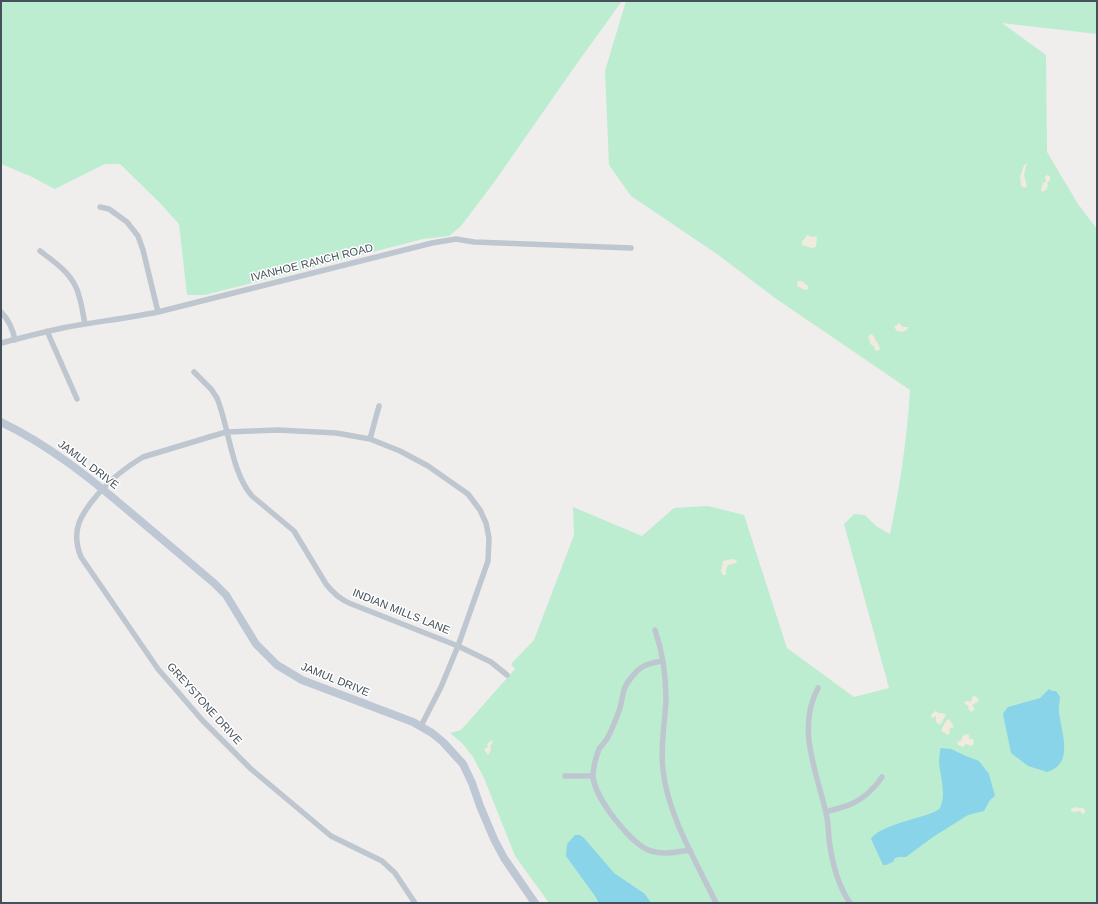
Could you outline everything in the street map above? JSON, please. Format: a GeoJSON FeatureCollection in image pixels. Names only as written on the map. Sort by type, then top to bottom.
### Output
{"type":"FeatureCollection","features":[{"type":"Feature","properties":{"kind":"street"},"geometry":{"type":"LineString","coordinates":[[100,207],[109,209],[127,222],[138,236],[144,250],[158,312]]}},
{"type":"Feature","properties":{"kind":"street","name":"IVANHOE RANCH ROAD"},"geometry":{"type":"LineString","coordinates":[[1,343],[47,331],[158,312],[424,245],[456,239],[474,242],[631,248]]}},
{"type":"Feature","properties":{"kind":"street"},"geometry":{"type":"LineString","coordinates":[[40,251],[62,267],[77,289],[84,324]]}},
{"type":"Feature","properties":{"kind":"street"},"geometry":{"type":"LineString","coordinates":[[1,312],[5,316],[14,333],[15,340]]}},
{"type":"Feature","properties":{"kind":"street"},"geometry":{"type":"LineString","coordinates":[[47,331],[77,399]]}},
{"type":"Feature","properties":{"kind":"street","name":"INDIAN MILLS LANE"},"geometry":{"type":"LineString","coordinates":[[194,372],[211,389],[217,398],[226,432],[246,489],[252,496],[294,531],[332,592],[349,603],[458,646],[490,662],[507,675]]}},
{"type":"Feature","properties":{"kind":"street"},"geometry":{"type":"LineString","coordinates":[[370,440],[380,406]]}},
{"type":"Feature","properties":{"kind":"street","name":"JAMUL DRIVE"},"geometry":{"type":"LineString","coordinates":[[1,422],[39,442],[102,489],[214,583],[226,595],[256,644],[277,665],[302,680],[413,722],[443,742],[463,764],[494,839],[504,858],[535,903]]}},
{"type":"Feature","properties":{"kind":"street","name":"GREYSTONE DRIVE"},"geometry":{"type":"LineString","coordinates":[[414,903],[395,873],[382,861],[331,836],[251,769],[203,721],[158,669],[79,553],[76,537],[79,521],[85,508],[116,476],[143,457],[226,432],[278,430],[309,431],[336,433],[370,440],[400,451],[428,466],[459,486],[472,499],[483,516],[489,538],[488,561],[458,646],[441,687],[421,726]]}},
{"type":"Feature","properties":{"kind":"street"},"geometry":{"type":"LineString","coordinates":[[655,630],[666,678],[666,701],[662,737],[663,770],[670,803],[676,820],[716,903]]}},
{"type":"Feature","properties":{"kind":"street"},"geometry":{"type":"LineString","coordinates":[[663,661],[652,663],[638,670],[627,684],[621,699],[619,711],[608,736],[599,749],[593,776],[597,791],[604,803],[629,836],[637,844],[646,849],[661,853],[690,850]]}},
{"type":"Feature","properties":{"kind":"street"},"geometry":{"type":"LineString","coordinates":[[818,688],[813,699],[808,729],[809,746],[826,812],[829,827],[830,846],[836,872],[840,886],[850,903]]}},
{"type":"Feature","properties":{"kind":"street"},"geometry":{"type":"LineString","coordinates":[[565,776],[593,776]]}},
{"type":"Feature","properties":{"kind":"street"},"geometry":{"type":"LineString","coordinates":[[826,812],[850,805],[862,797],[882,777]]}},
{"type":"Feature","properties":{"kind":"green space"},"geometry":{"type":"Polygon","coordinates":[[[1,1],[622,1],[495,181],[461,226],[449,236],[423,239],[205,295],[187,295],[179,224],[120,164],[105,164],[55,189],[30,176],[1,164],[1,1]]]}},
{"type":"Feature","properties":{"kind":"green space"},"geometry":{"type":"Polygon","coordinates":[[[626,1],[1097,1],[1097,34],[1002,23],[1046,55],[1047,152],[1078,204],[1097,229],[1097,903],[549,903],[515,856],[484,778],[473,757],[462,743],[450,733],[461,730],[515,669],[511,664],[534,640],[574,535],[573,507],[642,536],[674,508],[708,506],[744,515],[787,648],[854,697],[889,688],[844,524],[854,514],[865,515],[876,526],[890,534],[903,462],[910,390],[775,298],[717,254],[631,196],[609,165],[605,71],[626,1]]]}},
{"type":"Feature","properties":{"kind":"sand"},"geometry":{"type":"Polygon","coordinates":[[[1027,163],[1024,175],[1027,186],[1025,188],[1021,186],[1020,177],[1024,165],[1027,163]]]}},
{"type":"Feature","properties":{"kind":"sand"},"geometry":{"type":"Polygon","coordinates":[[[1047,175],[1050,176],[1050,180],[1047,183],[1048,185],[1046,190],[1042,192],[1041,190],[1043,183],[1046,182],[1045,177],[1047,175]]]}},
{"type":"Feature","properties":{"kind":"sand"},"geometry":{"type":"Polygon","coordinates":[[[807,235],[817,237],[816,247],[812,248],[802,245],[802,242],[807,235]]]}},
{"type":"Feature","properties":{"kind":"sand"},"geometry":{"type":"Polygon","coordinates":[[[798,281],[802,281],[808,286],[808,289],[805,290],[797,286],[798,281]]]}},
{"type":"Feature","properties":{"kind":"sand"},"geometry":{"type":"Polygon","coordinates":[[[899,323],[903,327],[908,327],[908,329],[903,332],[897,331],[894,327],[899,323]]]}},
{"type":"Feature","properties":{"kind":"sand"},"geometry":{"type":"Polygon","coordinates":[[[871,334],[874,336],[880,349],[878,351],[875,350],[874,346],[870,344],[868,337],[871,334]]]}},
{"type":"Feature","properties":{"kind":"sand"},"geometry":{"type":"Polygon","coordinates":[[[732,559],[736,560],[737,563],[728,565],[726,575],[723,575],[721,571],[723,561],[732,559]]]}},
{"type":"Feature","properties":{"kind":"sand"},"geometry":{"type":"Polygon","coordinates":[[[973,696],[977,697],[979,701],[972,705],[975,709],[971,712],[968,706],[964,703],[966,701],[971,702],[973,696]]]}},
{"type":"Feature","properties":{"kind":"sand"},"geometry":{"type":"Polygon","coordinates":[[[935,711],[946,715],[940,725],[936,722],[936,716],[933,718],[931,717],[935,711]]]}},
{"type":"Feature","properties":{"kind":"sand"},"geometry":{"type":"Polygon","coordinates":[[[949,719],[954,727],[949,729],[950,733],[947,735],[941,730],[946,721],[949,719]]]}},
{"type":"Feature","properties":{"kind":"sand"},"geometry":{"type":"Polygon","coordinates":[[[966,734],[969,735],[969,739],[973,739],[974,743],[972,746],[966,744],[963,747],[958,745],[957,742],[962,740],[962,737],[966,734]]]}},
{"type":"Feature","properties":{"kind":"sand"},"geometry":{"type":"Polygon","coordinates":[[[492,740],[493,742],[490,747],[491,750],[488,755],[484,749],[488,747],[487,744],[492,740]]]}},
{"type":"Feature","properties":{"kind":"sand"},"geometry":{"type":"Polygon","coordinates":[[[1075,807],[1083,808],[1085,813],[1082,814],[1080,811],[1071,811],[1071,809],[1075,807]]]}},
{"type":"Feature","properties":{"kind":"water"},"geometry":{"type":"Polygon","coordinates":[[[1049,689],[1056,691],[1060,697],[1059,710],[1064,755],[1056,768],[1047,772],[1028,766],[1011,753],[1003,714],[1008,707],[1040,698],[1049,689]]]}},
{"type":"Feature","properties":{"kind":"water"},"geometry":{"type":"Polygon","coordinates":[[[941,748],[951,749],[979,761],[989,774],[995,796],[990,800],[984,811],[968,815],[933,837],[906,857],[895,858],[893,862],[883,865],[871,839],[875,835],[888,827],[929,814],[940,808],[943,797],[939,762],[941,748]]]}},
{"type":"Feature","properties":{"kind":"water"},"geometry":{"type":"Polygon","coordinates":[[[575,835],[580,835],[584,838],[614,873],[645,894],[651,903],[599,903],[566,856],[567,844],[575,835]]]}}]}
